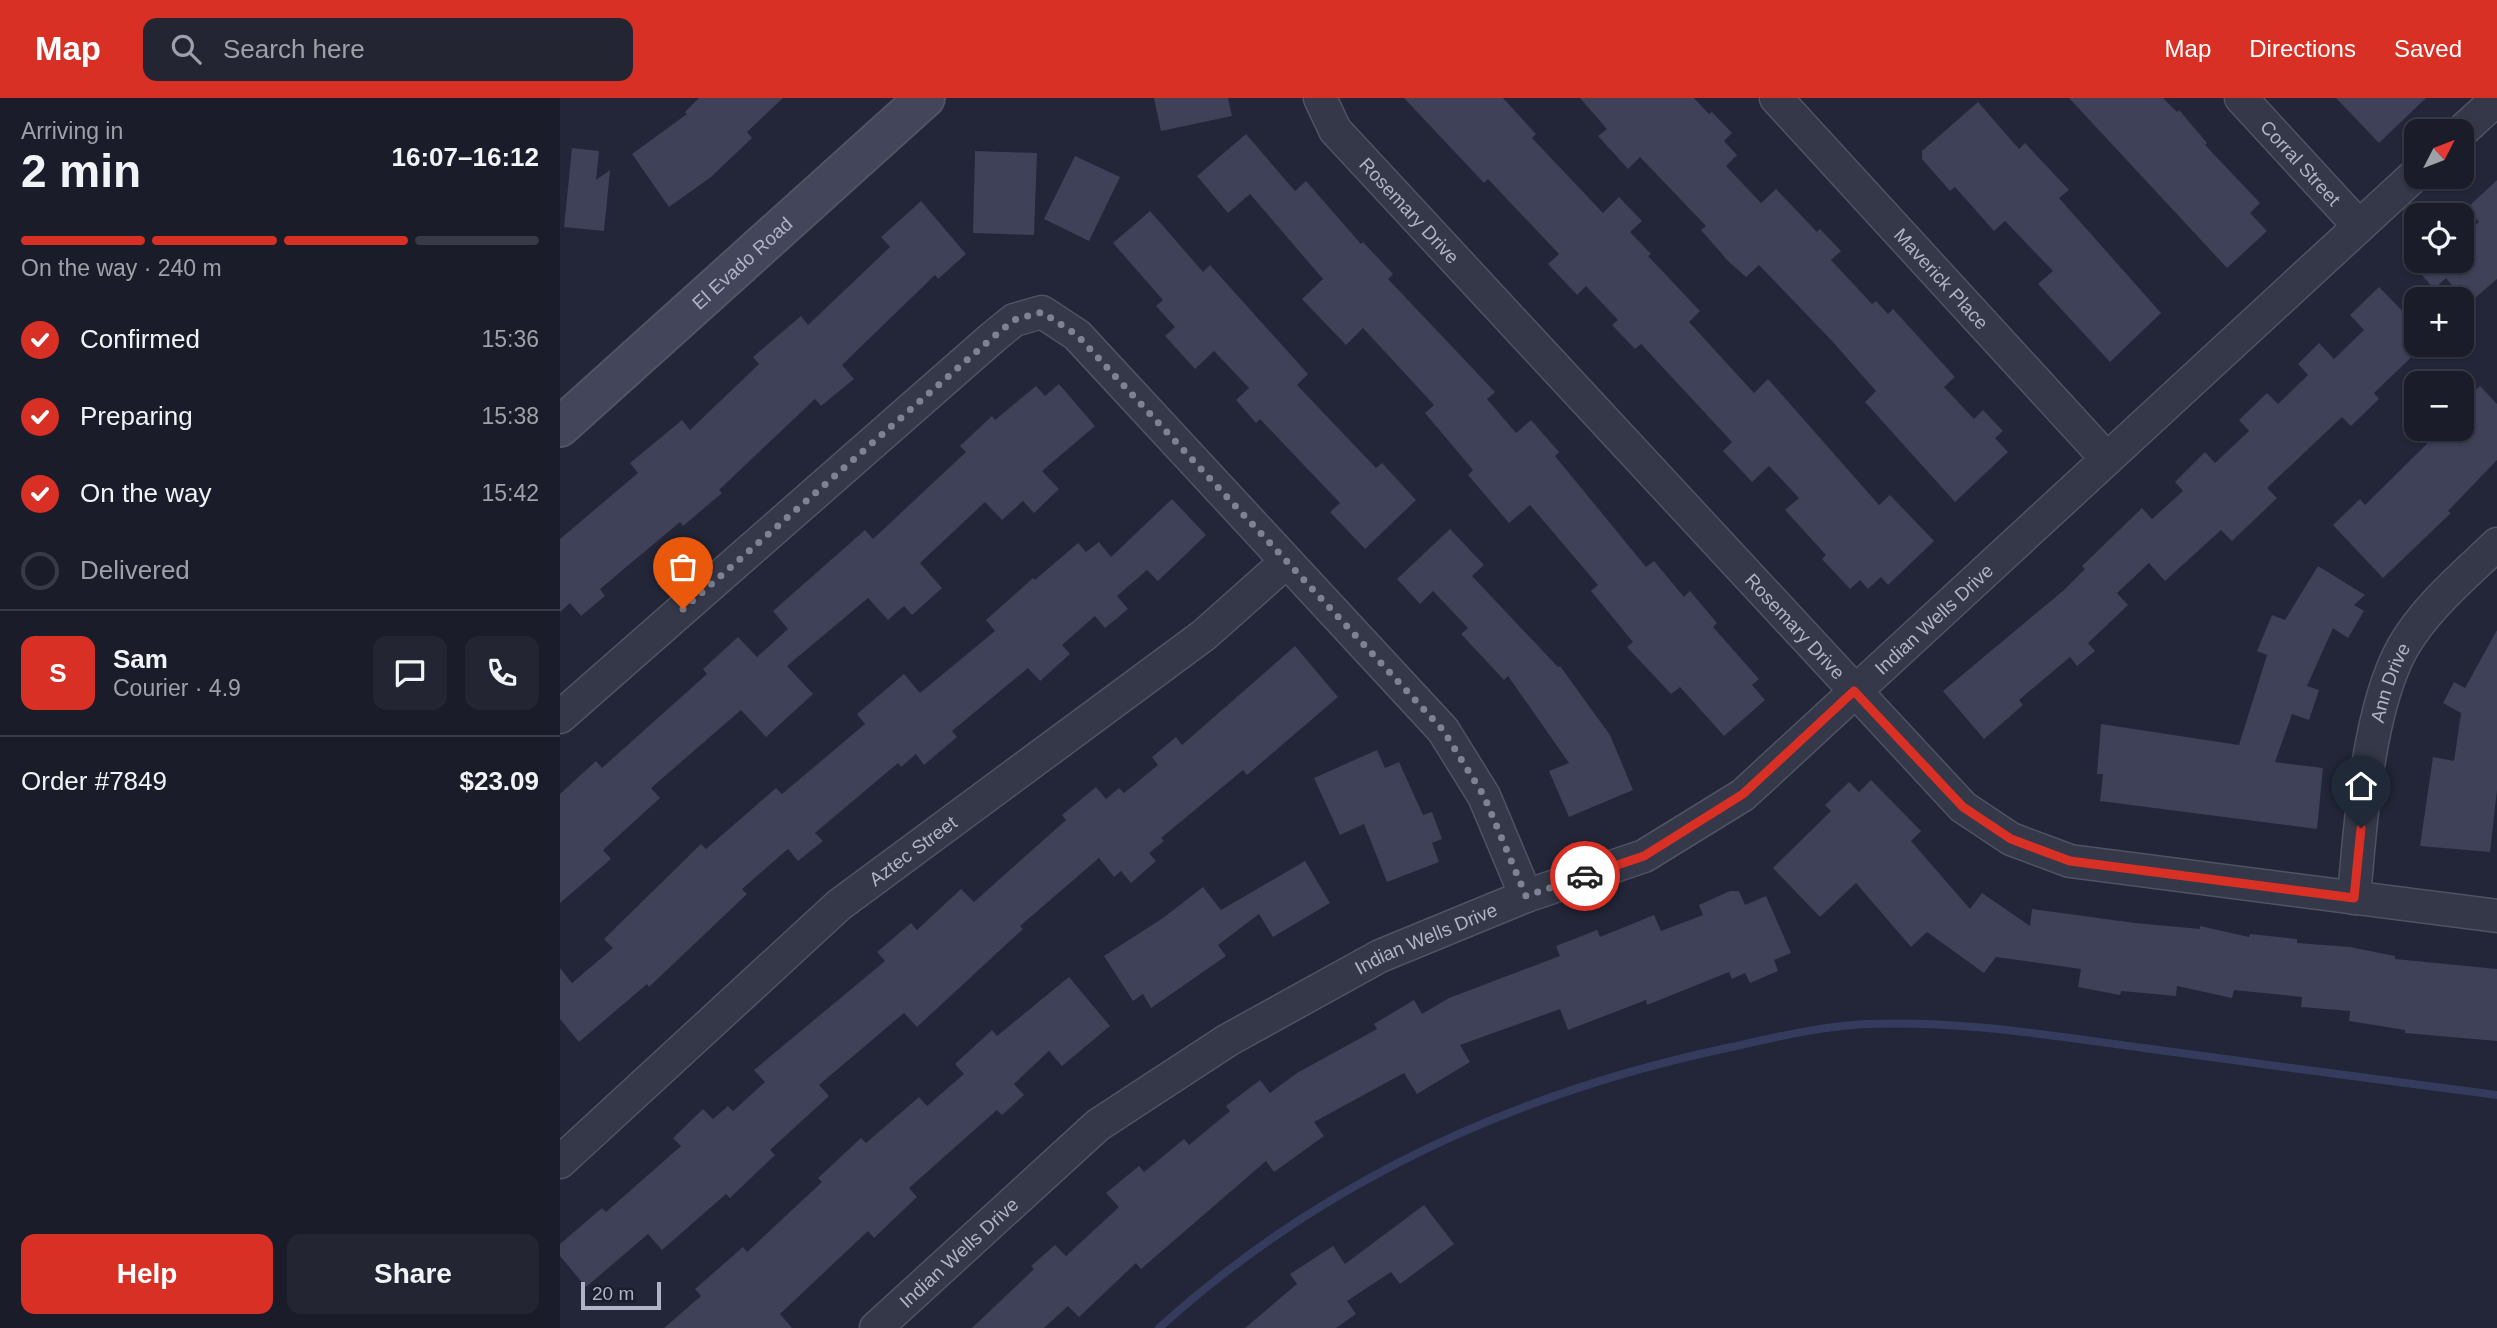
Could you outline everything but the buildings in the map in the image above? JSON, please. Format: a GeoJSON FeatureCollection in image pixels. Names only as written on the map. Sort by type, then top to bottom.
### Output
{"type":"FeatureCollection","features":[{"type":"Feature","properties":{"kind":"main road","name":"El Evado Road"},"geometry":{"type":"LineString","coordinates":[[560,427],[925,98]]}},
{"type":"Feature","properties":{"kind":"street","name":"Rosemary Drive"},"geometry":{"type":"LineString","coordinates":[[1320,98],[1335,130],[1963,807],[2011,839],[2070,861],[2497,916]]}},
{"type":"Feature","properties":{"kind":"street","name":"Maverick Place"},"geometry":{"type":"LineString","coordinates":[[1776,98],[2107,459]]}},
{"type":"Feature","properties":{"kind":"street","name":"Corral Street"},"geometry":{"type":"LineString","coordinates":[[2242,98],[2358,226]]}},
{"type":"Feature","properties":{"kind":"street"},"geometry":{"type":"LineString","coordinates":[[2474,120],[2497,99]]}},
{"type":"Feature","properties":{"kind":"street","name":"Indian Wells Drive"},"geometry":{"type":"LineString","coordinates":[[876,1328],[1098,1125],[1228,1040],[1381,956],[1526,896],[1644,856],[1743,794],[2404,185]]}},
{"type":"Feature","properties":{"kind":"street"},"geometry":{"type":"LineString","coordinates":[[560,717],[992,338],[1014,320],[1042,312],[1077,335],[1443,730],[1484,796],[1526,896]]}},
{"type":"Feature","properties":{"kind":"street","name":"Ann Drive"},"geometry":{"type":"LineString","coordinates":[[2354,898],[2379,702],[2404,647],[2446,593],[2497,544]]}},
{"type":"Feature","properties":{"kind":"street","name":"Aztec Street"},"geometry":{"type":"LineString","coordinates":[[560,1162],[839,905],[1204,635],[1286,562]]}},
{"type":"Feature","properties":{"kind":"waterway"},"geometry":{"type":"LineString","coordinates":[[1159,1328],[1221,1276],[1286,1229],[1354,1187],[1424,1150],[1571,1090],[1648,1067],[1814,1030],[1850,1025],[1902,1023],[1972,1027],[2497,1095]]}},
{"type":"Feature","properties":{"kind":"way so far"},"geometry":{"type":"LineString","coordinates":[[683,609],[992,338],[1014,320],[1042,312],[1077,335],[1443,730],[1484,796],[1526,896],[1585,876]]}},
{"type":"Feature","properties":{"kind":"route"},"geometry":{"type":"LineString","coordinates":[[1585,876],[1644,856],[1743,794],[1854,691],[1963,807],[2011,839],[2070,861],[2354,898],[2361,828]]}}]}
